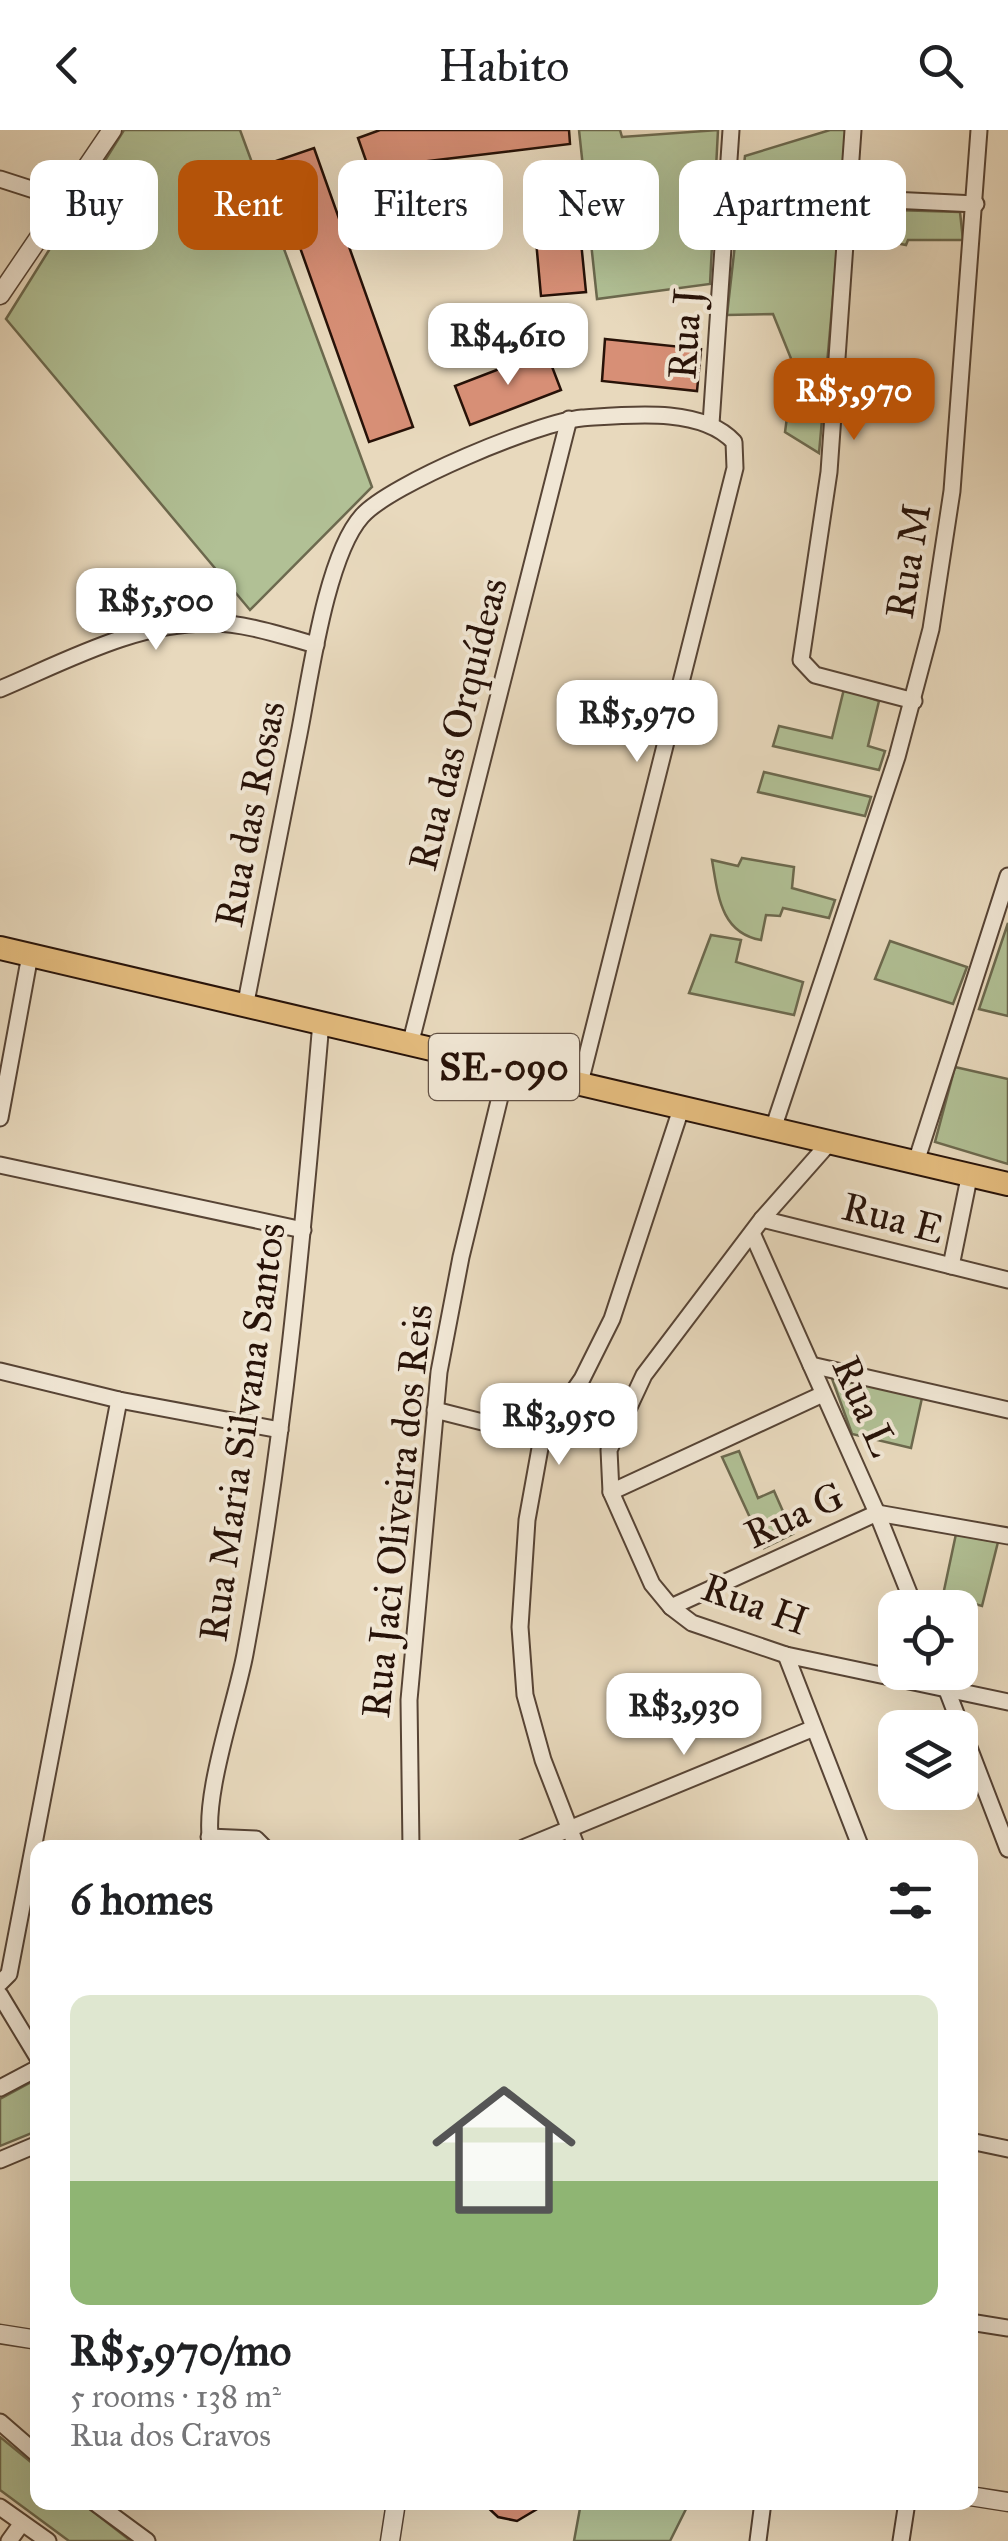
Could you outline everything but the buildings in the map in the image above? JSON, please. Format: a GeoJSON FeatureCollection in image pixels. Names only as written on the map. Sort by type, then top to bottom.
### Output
{"type":"FeatureCollection","features":[{"type":"Feature","properties":{"kind":"main road","name":"SE-090"},"geometry":{"type":"LineString","coordinates":[[0,948],[246,1002],[579,1087],[1008,1184]]}},
{"type":"Feature","properties":{"kind":"street"},"geometry":{"type":"LineString","coordinates":[[92,160],[112,130]]}},
{"type":"Feature","properties":{"kind":"street","name":"Rua J"},"geometry":{"type":"LineString","coordinates":[[711,424],[731,130]]}},
{"type":"Feature","properties":{"kind":"street"},"geometry":{"type":"LineString","coordinates":[[851,160],[853,130]]}},
{"type":"Feature","properties":{"kind":"street","name":"Rua M"},"geometry":{"type":"LineString","coordinates":[[773,1129],[914,701],[931,629],[952,491],[979,130]]}},
{"type":"Feature","properties":{"kind":"street"},"geometry":{"type":"LineString","coordinates":[[0,179],[30,189]]}},
{"type":"Feature","properties":{"kind":"street"},"geometry":{"type":"LineString","coordinates":[[906,201],[976,204]]}},
{"type":"Feature","properties":{"kind":"street"},"geometry":{"type":"LineString","coordinates":[[0,295],[31,250]]}},
{"type":"Feature","properties":{"kind":"street"},"geometry":{"type":"LineString","coordinates":[[844,250],[829,472],[801,660],[805,670],[824,678],[914,701]]}},
{"type":"Feature","properties":{"kind":"street","name":"Rua das Rosas"},"geometry":{"type":"LineString","coordinates":[[246,1002],[316,645],[339,561],[364,514],[456,460],[569,419],[622,415],[711,424]]}},
{"type":"Feature","properties":{"kind":"street","name":"Rua das Orquídeas"},"geometry":{"type":"LineString","coordinates":[[410,1045],[569,419]]}},
{"type":"Feature","properties":{"kind":"street"},"geometry":{"type":"LineString","coordinates":[[579,1087],[735,468],[736,447],[711,424]]}},
{"type":"Feature","properties":{"kind":"street"},"geometry":{"type":"LineString","coordinates":[[0,689],[102,645],[181,624],[241,627],[316,645]]}},
{"type":"Feature","properties":{"kind":"street"},"geometry":{"type":"LineString","coordinates":[[916,1162],[1008,876]]}},
{"type":"Feature","properties":{"kind":"street"},"geometry":{"type":"LineString","coordinates":[[0,1118],[30,955]]}},
{"type":"Feature","properties":{"kind":"street","name":"Rua Maria Silvana Santos"},"geometry":{"type":"LineString","coordinates":[[210,1840],[245,1655],[280,1430],[304,1230],[321,1022]]}},
{"type":"Feature","properties":{"kind":"street","name":"Rua Jaci Oliveira dos Reis"},"geometry":{"type":"LineString","coordinates":[[411,1840],[409,1700],[435,1410],[461,1257],[508,1068]]}},
{"type":"Feature","properties":{"kind":"street"},"geometry":{"type":"LineString","coordinates":[[574,1840],[539,1746],[522,1662],[522,1563],[542,1438],[582,1379],[612,1319],[680,1109]]}},
{"type":"Feature","properties":{"kind":"street","name":"Rua H"},"geometry":{"type":"LineString","coordinates":[[830,1142],[757,1226],[644,1375],[609,1450],[611,1492],[637,1556],[670,1607],[702,1627],[786,1654],[878,1669]]}},
{"type":"Feature","properties":{"kind":"street"},"geometry":{"type":"LineString","coordinates":[[0,1165],[304,1230]]}},
{"type":"Feature","properties":{"kind":"street"},"geometry":{"type":"LineString","coordinates":[[952,1266],[970,1174]]}},
{"type":"Feature","properties":{"kind":"street","name":"Rua E"},"geometry":{"type":"LineString","coordinates":[[757,1226],[1008,1280]]}},
{"type":"Feature","properties":{"kind":"street","name":"Rua L"},"geometry":{"type":"LineString","coordinates":[[757,1226],[811,1365],[907,1590]]}},
{"type":"Feature","properties":{"kind":"street"},"geometry":{"type":"LineString","coordinates":[[811,1365],[1008,1410]]}},
{"type":"Feature","properties":{"kind":"street"},"geometry":{"type":"LineString","coordinates":[[0,1371],[119,1400],[280,1430]]}},
{"type":"Feature","properties":{"kind":"street"},"geometry":{"type":"LineString","coordinates":[[611,1492],[823,1394]]}},
{"type":"Feature","properties":{"kind":"street"},"geometry":{"type":"LineString","coordinates":[[35,1840],[119,1400]]}},
{"type":"Feature","properties":{"kind":"street"},"geometry":{"type":"LineString","coordinates":[[435,1410],[542,1438]]}},
{"type":"Feature","properties":{"kind":"street","name":"Rua G"},"geometry":{"type":"LineString","coordinates":[[670,1607],[877,1512],[1008,1536]]}},
{"type":"Feature","properties":{"kind":"street"},"geometry":{"type":"LineString","coordinates":[[786,1654],[858,1840]]}},
{"type":"Feature","properties":{"kind":"street"},"geometry":{"type":"LineString","coordinates":[[947,1690],[1008,1849]]}},
{"type":"Feature","properties":{"kind":"street","name":"Rua H"},"geometry":{"type":"LineString","coordinates":[[974,1690],[1008,1702]]}},
{"type":"Feature","properties":{"kind":"street"},"geometry":{"type":"LineString","coordinates":[[544,1840],[814,1728]]}},
{"type":"Feature","properties":{"kind":"street"},"geometry":{"type":"LineString","coordinates":[[0,1983],[9,1974],[30,1864]]}},
{"type":"Feature","properties":{"kind":"street"},"geometry":{"type":"LineString","coordinates":[[0,1995],[30,2045]]}},
{"type":"Feature","properties":{"kind":"street"},"geometry":{"type":"LineString","coordinates":[[0,2088],[30,2072]]}},
{"type":"Feature","properties":{"kind":"street"},"geometry":{"type":"LineString","coordinates":[[978,2144],[1008,2149]]}},
{"type":"Feature","properties":{"kind":"street"},"geometry":{"type":"LineString","coordinates":[[0,2160],[30,2147]]}},
{"type":"Feature","properties":{"kind":"street"},"geometry":{"type":"LineString","coordinates":[[978,2323],[1008,2328]]}},
{"type":"Feature","properties":{"kind":"street"},"geometry":{"type":"LineString","coordinates":[[0,2334],[30,2339]]}},
{"type":"Feature","properties":{"kind":"street"},"geometry":{"type":"LineString","coordinates":[[0,2422],[30,2448]]}},
{"type":"Feature","properties":{"kind":"street"},"geometry":{"type":"LineString","coordinates":[[978,2497],[1008,2502]]}},
{"type":"Feature","properties":{"kind":"street"},"geometry":{"type":"LineString","coordinates":[[0,2507],[48,2541]]}},
{"type":"Feature","properties":{"kind":"street"},"geometry":{"type":"LineString","coordinates":[[105,2510],[147,2541]]}},
{"type":"Feature","properties":{"kind":"street"},"geometry":{"type":"LineString","coordinates":[[390,2541],[395,2510]]}},
{"type":"Feature","properties":{"kind":"street"},"geometry":{"type":"LineString","coordinates":[[758,2541],[762,2510]]}},
{"type":"Feature","properties":{"kind":"street"},"geometry":{"type":"LineString","coordinates":[[902,2541],[906,2510]]}},
{"type":"Feature","properties":{"kind":"street"},"geometry":{"type":"LineString","coordinates":[[9,2541],[22,2523]]}},
{"type":"Feature","properties":{"kind":"green space"},"geometry":{"type":"Polygon","coordinates":[[[124,130],[240,130],[251,160],[178,160],[178,250],[284,250],[372,487],[250,610],[6,319],[49,250],[158,250],[158,160],[105,160],[124,130]]]}},
{"type":"Feature","properties":{"kind":"green space"},"geometry":{"type":"Polygon","coordinates":[[[579,130],[620,130],[622,137],[718,130],[716,160],[679,160],[679,250],[712,250],[710,284],[597,299],[592,250],[659,250],[659,160],[582,160],[579,130]]]}},
{"type":"Feature","properties":{"kind":"green space"},"geometry":{"type":"Polygon","coordinates":[[[830,130],[848,130],[845,160],[745,160],[745,156],[830,130]]]}},
{"type":"Feature","properties":{"kind":"green space"},"geometry":{"type":"Polygon","coordinates":[[[906,210],[960,212],[963,240],[908,240],[906,245],[906,210]]]}},
{"type":"Feature","properties":{"kind":"green space"},"geometry":{"type":"Polygon","coordinates":[[[734,250],[837,250],[819,453],[785,432],[794,366],[773,314],[727,315],[734,250]]]}},
{"type":"Feature","properties":{"kind":"green space"},"geometry":{"type":"Polygon","coordinates":[[[844,689],[879,701],[868,746],[885,751],[879,770],[773,746],[779,726],[832,738],[844,689]]]}},
{"type":"Feature","properties":{"kind":"green space"},"geometry":{"type":"Polygon","coordinates":[[[764,772],[871,797],[865,816],[758,792],[764,772]]]}},
{"type":"Feature","properties":{"kind":"green space"},"geometry":{"type":"Polygon","coordinates":[[[742,858],[794,867],[792,888],[835,900],[829,918],[783,908],[780,916],[766,915],[761,940],[747,936],[729,921],[723,910],[712,860],[738,866],[742,858]]]}},
{"type":"Feature","properties":{"kind":"green space"},"geometry":{"type":"Polygon","coordinates":[[[1008,923],[1008,1016],[979,1009],[1008,923]]]}},
{"type":"Feature","properties":{"kind":"green space"},"geometry":{"type":"Polygon","coordinates":[[[711,935],[741,940],[736,962],[803,982],[794,1015],[689,993],[711,935]]]}},
{"type":"Feature","properties":{"kind":"green space"},"geometry":{"type":"Polygon","coordinates":[[[890,941],[967,967],[953,1004],[875,979],[890,941]]]}},
{"type":"Feature","properties":{"kind":"green space"},"geometry":{"type":"Polygon","coordinates":[[[955,1067],[1008,1079],[1008,1164],[935,1142],[955,1067]]]}},
{"type":"Feature","properties":{"kind":"green space"},"geometry":{"type":"Polygon","coordinates":[[[830,1373],[922,1398],[911,1448],[852,1434],[830,1373]]]}},
{"type":"Feature","properties":{"kind":"green space"},"geometry":{"type":"Polygon","coordinates":[[[739,1451],[758,1498],[774,1491],[793,1534],[764,1548],[722,1457],[739,1451]]]}},
{"type":"Feature","properties":{"kind":"green space"},"geometry":{"type":"Polygon","coordinates":[[[956,1534],[998,1542],[982,1606],[978,1605],[978,1590],[944,1590],[956,1534]]]}},
{"type":"Feature","properties":{"kind":"green space"},"geometry":{"type":"Polygon","coordinates":[[[30,2083],[30,2134],[0,2146],[0,2099],[30,2083]]]}},
{"type":"Feature","properties":{"kind":"green space"},"geometry":{"type":"Polygon","coordinates":[[[0,2437],[30,2461],[30,2510],[91,2510],[131,2541],[69,2541],[0,2490],[0,2437]]]}},
{"type":"Feature","properties":{"kind":"green space"},"geometry":{"type":"Polygon","coordinates":[[[580,2510],[686,2510],[670,2541],[574,2541],[580,2510]]]}}]}
